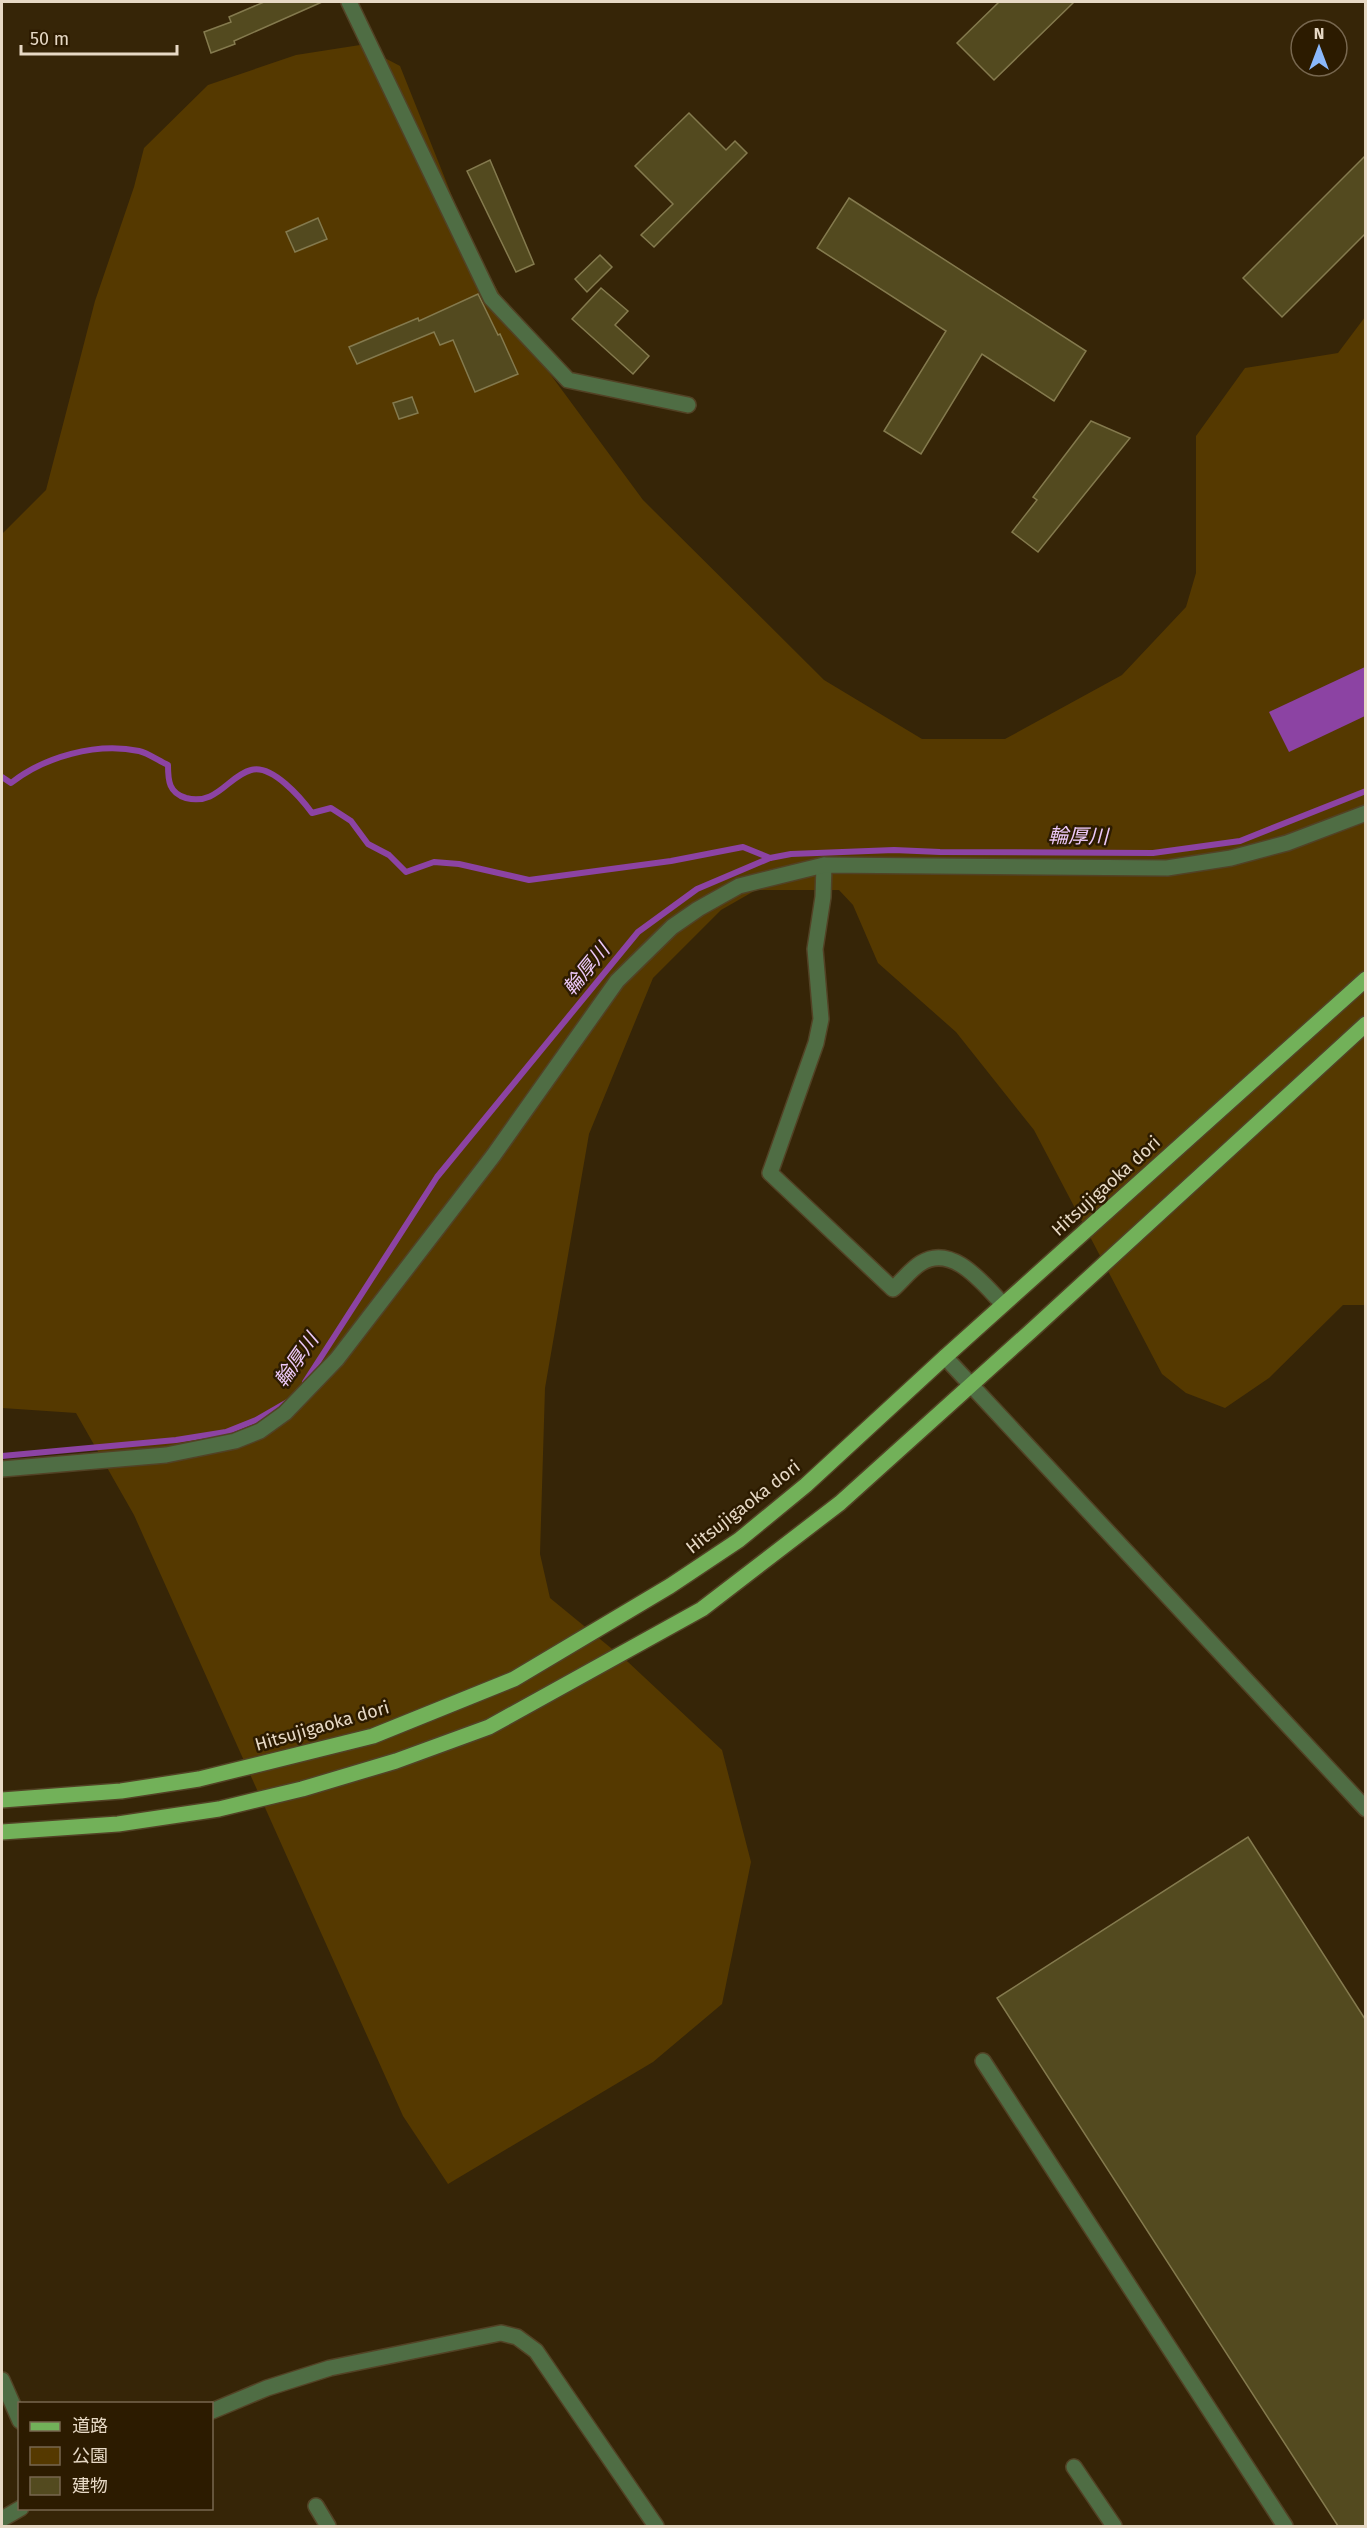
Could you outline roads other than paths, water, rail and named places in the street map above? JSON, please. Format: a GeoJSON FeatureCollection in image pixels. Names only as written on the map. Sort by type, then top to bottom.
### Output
{"type":"FeatureCollection","features":[{"type":"Feature","properties":{"kind":"main road","name":"Hitsujigaoka dori"},"geometry":{"type":"LineString","coordinates":[[2,1800],[120,1791],[199,1779],[373,1736],[514,1678],[670,1586],[739,1540],[806,1485],[1003,1304],[1365,979]]}},
{"type":"Feature","properties":{"kind":"main road"},"geometry":{"type":"LineString","coordinates":[[2,1832],[118,1824],[219,1809],[302,1789],[396,1761],[489,1727],[702,1609],[840,1503],[1365,1024]]}},
{"type":"Feature","properties":{"kind":"street"},"geometry":{"type":"LineString","coordinates":[[349,2],[491,298],[568,380],[688,405]]}},
{"type":"Feature","properties":{"kind":"street"},"geometry":{"type":"LineString","coordinates":[[2,1469],[166,1455],[235,1441],[260,1431],[285,1413],[337,1359],[493,1156],[617,981],[672,927],[739,886],[824,865],[1167,868],[1232,858],[1287,843],[1365,813]]}},
{"type":"Feature","properties":{"kind":"street"},"geometry":{"type":"LineString","coordinates":[[824,865],[824,897],[815,948],[821,1019],[816,1042],[770,1173],[893,1289],[921,1263],[932,1259],[950,1260],[965,1266],[1003,1304]]}},
{"type":"Feature","properties":{"kind":"street"},"geometry":{"type":"LineString","coordinates":[[945,1357],[1363,1800]]}},
{"type":"Feature","properties":{"kind":"street"},"geometry":{"type":"LineString","coordinates":[[983,2061],[1285,2526]]}},
{"type":"Feature","properties":{"kind":"street"},"geometry":{"type":"LineString","coordinates":[[213,2411],[267,2388],[330,2368],[501,2333],[517,2337],[536,2351],[656,2526]]}},
{"type":"Feature","properties":{"kind":"street"},"geometry":{"type":"LineString","coordinates":[[2,2380],[18,2416]]}},
{"type":"Feature","properties":{"kind":"street"},"geometry":{"type":"LineString","coordinates":[[1074,2467],[1114,2526]]}},
{"type":"Feature","properties":{"kind":"street"},"geometry":{"type":"LineString","coordinates":[[316,2506],[328,2526]]}},
{"type":"Feature","properties":{"kind":"street"},"geometry":{"type":"LineString","coordinates":[[2,2519],[18,2510]]}},
{"type":"Feature","properties":{"kind":"waterway"},"geometry":{"type":"LineString","coordinates":[[2,777],[11,783],[55,759],[88,750],[106,749],[142,752],[168,765],[169,781],[173,790],[186,798],[206,798],[251,770],[268,772],[285,784],[312,813],[331,808],[351,821],[368,844],[389,855],[406,872],[434,862],[459,864],[529,880],[671,861],[743,847],[770,858]]}},
{"type":"Feature","properties":{"kind":"waterway","name":"輪厚川"},"geometry":{"type":"LineString","coordinates":[[305,1382],[437,1177],[638,932],[697,889],[770,858],[791,854],[894,850],[1153,853],[1240,841],[1366,791]]}},
{"type":"Feature","properties":{"kind":"waterway","name":"輪厚川"},"geometry":{"type":"LineString","coordinates":[[2,1456],[176,1440],[226,1432],[256,1420],[289,1401]]}}]}
